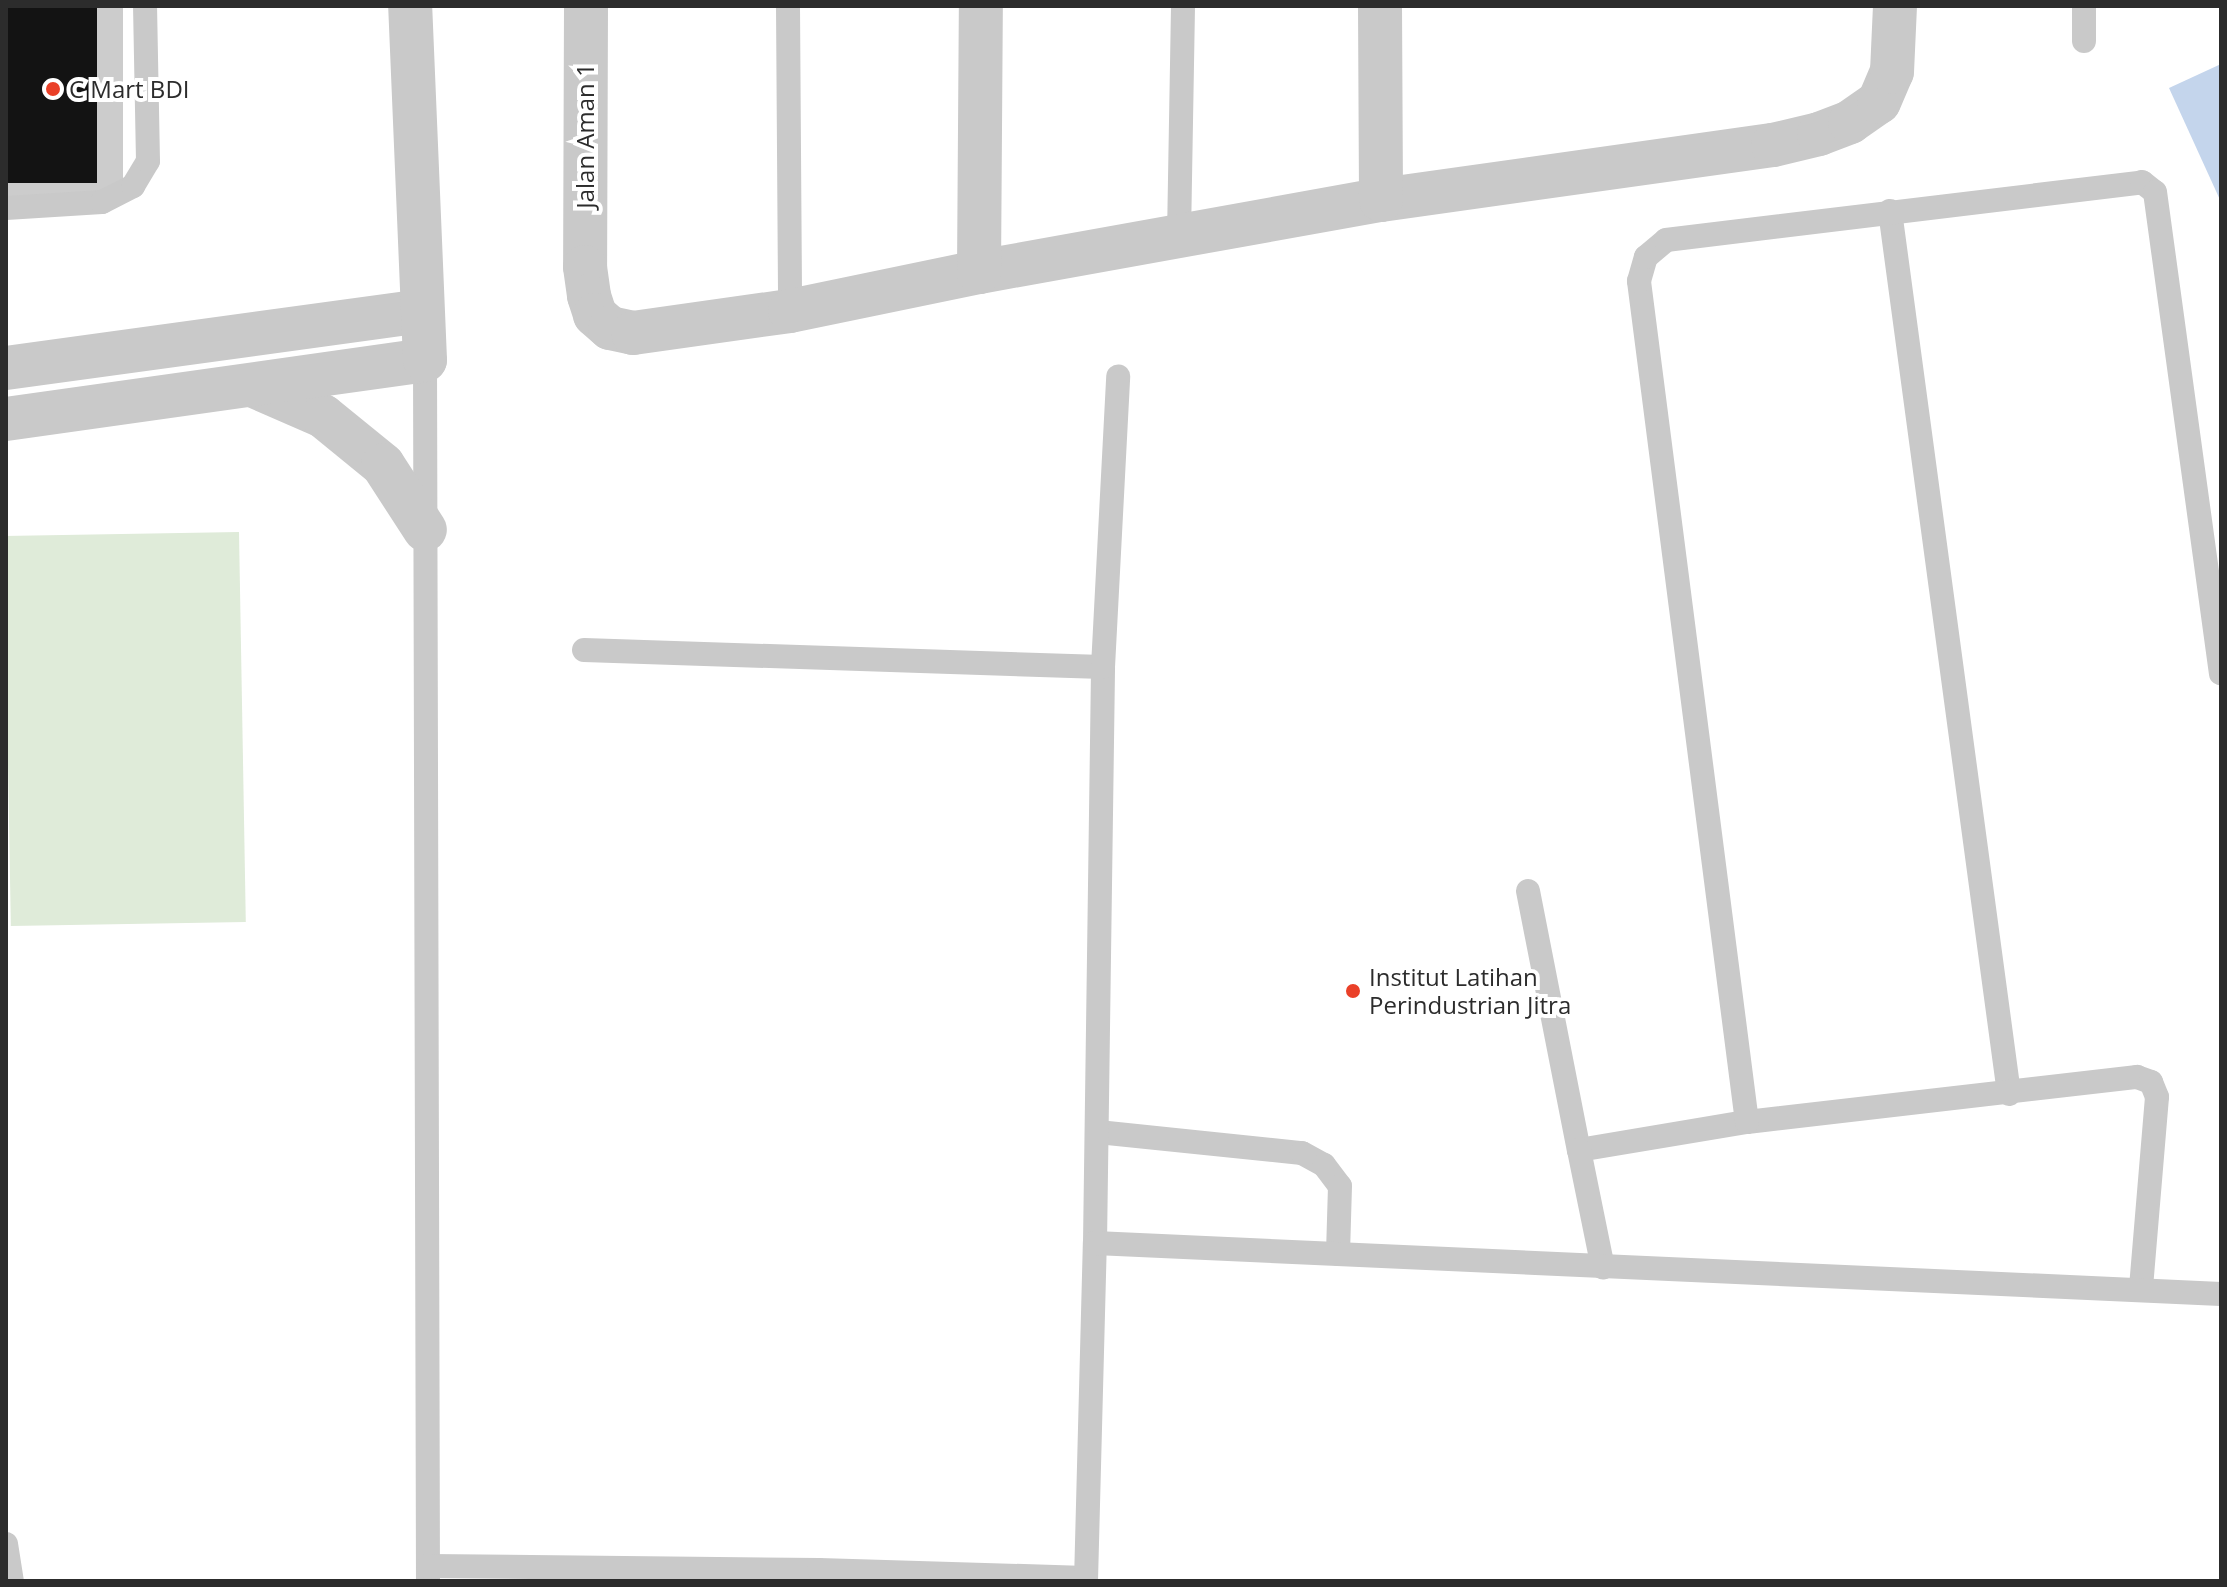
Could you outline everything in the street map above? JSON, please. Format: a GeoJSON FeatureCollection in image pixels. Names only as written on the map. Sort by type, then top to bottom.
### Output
{"type":"FeatureCollection","features":[{"type":"Feature","properties":{"kind":"street"},"geometry":{"type":"LineString","coordinates":[[6,419],[425,360],[410,6]]}},
{"type":"Feature","properties":{"kind":"street","name":"Jalan Aman 1"},"geometry":{"type":"LineString","coordinates":[[586,6],[585,267],[595,315],[610,328],[633,333],[790,311]]}},
{"type":"Feature","properties":{"kind":"street"},"geometry":{"type":"LineString","coordinates":[[979,272],[981,6]]}},
{"type":"Feature","properties":{"kind":"street"},"geometry":{"type":"LineString","coordinates":[[1380,6],[1381,200]]}},
{"type":"Feature","properties":{"kind":"street"},"geometry":{"type":"LineString","coordinates":[[790,311],[979,272],[1381,200],[1773,145],[1850,122],[1879,102],[1892,72],[1895,6]]}},
{"type":"Feature","properties":{"kind":"street"},"geometry":{"type":"LineString","coordinates":[[6,368],[422,311]]}},
{"type":"Feature","properties":{"kind":"street"},"geometry":{"type":"LineString","coordinates":[[252,385],[323,416],[383,465],[425,530]]}},
{"type":"Feature","properties":{"kind":"lane"},"geometry":{"type":"LineString","coordinates":[[6,208],[102,202],[133,186],[148,161],[145,6]]}},
{"type":"Feature","properties":{"kind":"lane"},"geometry":{"type":"LineString","coordinates":[[788,6],[790,311]]}},
{"type":"Feature","properties":{"kind":"lane"},"geometry":{"type":"LineString","coordinates":[[1179,236],[1183,6]]}},
{"type":"Feature","properties":{"kind":"lane"},"geometry":{"type":"LineString","coordinates":[[2084,6],[2084,41]]}},
{"type":"Feature","properties":{"kind":"lane"},"geometry":{"type":"LineString","coordinates":[[1747,1122],[1639,281],[1646,257],[1666,240],[2142,182],[2155,192],[2221,673]]}},
{"type":"Feature","properties":{"kind":"lane"},"geometry":{"type":"LineString","coordinates":[[1890,211],[2009,1094]]}},
{"type":"Feature","properties":{"kind":"lane"},"geometry":{"type":"LineString","coordinates":[[425,360],[428,1574],[1086,1580],[1098,1132],[1103,667],[1118,376]]}},
{"type":"Feature","properties":{"kind":"lane"},"geometry":{"type":"LineString","coordinates":[[584,650],[1103,667]]}},
{"type":"Feature","properties":{"kind":"lane"},"geometry":{"type":"LineString","coordinates":[[1528,891],[1603,1268]]}},
{"type":"Feature","properties":{"kind":"lane"},"geometry":{"type":"LineString","coordinates":[[1579,1150],[1747,1122],[2137,1077],[2151,1082],[2157,1097],[2141,1288]]}},
{"type":"Feature","properties":{"kind":"lane"},"geometry":{"type":"LineString","coordinates":[[1098,1132],[1302,1153],[1324,1165],[1340,1186],[1338,1254]]}},
{"type":"Feature","properties":{"kind":"lane"},"geometry":{"type":"LineString","coordinates":[[1095,1243],[2221,1294]]}},
{"type":"Feature","properties":{"kind":"lane"},"geometry":{"type":"LineString","coordinates":[[6,1544],[12,1581]]}},
{"type":"Feature","properties":{"kind":"green space"},"geometry":{"type":"Polygon","coordinates":[[[239,532],[246,922],[11,926],[6,536],[239,532]]]}},
{"type":"Feature","properties":{"kind":"water"},"geometry":{"type":"Polygon","coordinates":[[[2221,64],[2221,202],[2169,88],[2221,64]]]}},
{"type":"Feature","properties":{"kind":"building","name":"C Mart BDI"},"geometry":{"type":"Polygon","coordinates":[[[6,6],[97,6],[97,183],[6,183],[6,6]]]}},
{"type":"Feature","properties":{"kind":"place","name":"C Mart BDI"},"geometry":{"type":"Point","coordinates":[53,89]}},
{"type":"Feature","properties":{"kind":"place","name":"Institut Latihan Perindustrian Jitra"},"geometry":{"type":"Point","coordinates":[1353,991]}}]}
